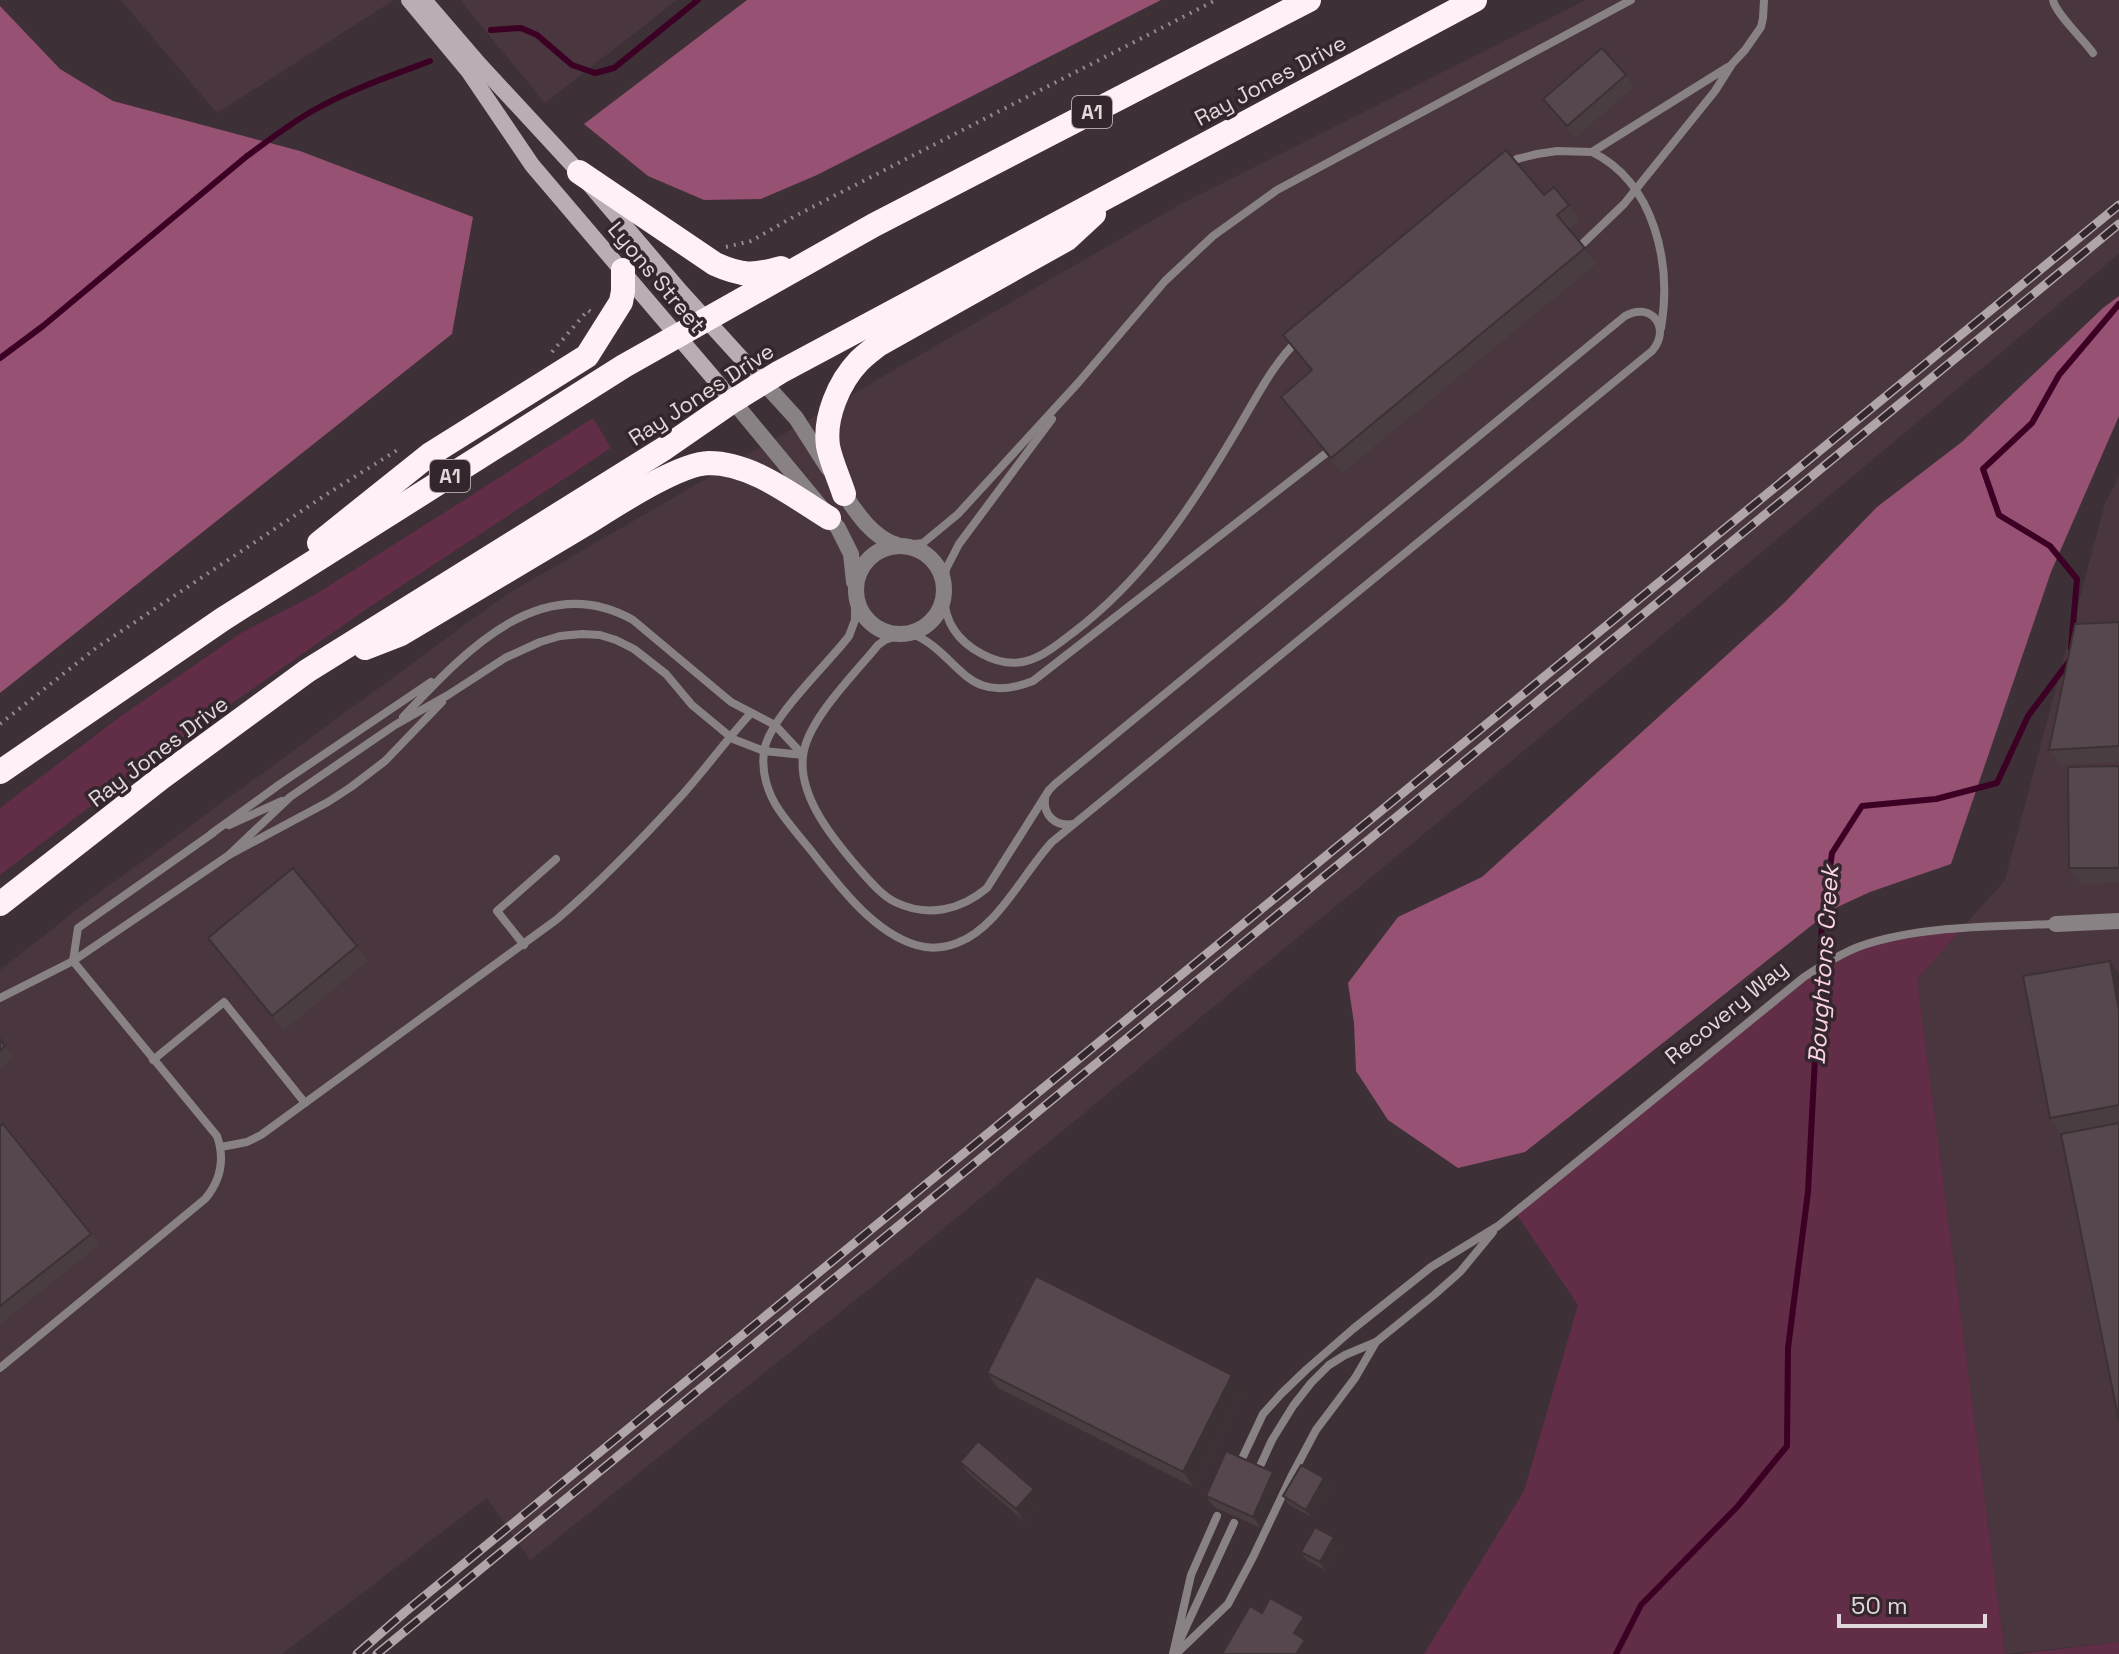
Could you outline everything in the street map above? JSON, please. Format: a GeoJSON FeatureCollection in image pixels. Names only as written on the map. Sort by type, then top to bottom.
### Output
{"type":"FeatureCollection","features":[{"type":"Feature","properties":{"kind":"highway","name":"A1"},"geometry":{"type":"LineString","coordinates":[[0,772],[223,619],[624,366],[874,225],[1309,0]]}},
{"type":"Feature","properties":{"kind":"highway","name":"Ray Jones Drive"},"geometry":{"type":"LineString","coordinates":[[0,904],[161,778],[307,671],[665,448],[733,401],[1475,0]]}},
{"type":"Feature","properties":{"kind":"highway"},"geometry":{"type":"LineString","coordinates":[[579,172],[715,264],[734,273],[757,275],[814,258]]}},
{"type":"Feature","properties":{"kind":"highway"},"geometry":{"type":"LineString","coordinates":[[844,494],[829,449],[827,431],[842,385],[858,361],[878,345],[1067,239],[1126,186]]}},
{"type":"Feature","properties":{"kind":"highway"},"geometry":{"type":"LineString","coordinates":[[223,619],[429,455],[587,356],[621,302],[623,270]]}},
{"type":"Feature","properties":{"kind":"highway"},"geometry":{"type":"LineString","coordinates":[[307,671],[401,634],[645,489],[690,466],[710,463],[764,477],[829,518]]}},
{"type":"Feature","properties":{"kind":"street","name":"Lyons Street"},"geometry":{"type":"LineString","coordinates":[[409,0],[469,72],[532,165],[838,528],[851,554],[855,592]]}},
{"type":"Feature","properties":{"kind":"street","name":"Lyons Street"},"geometry":{"type":"LineString","coordinates":[[424,0],[796,418],[854,511],[881,537],[902,545]]}},
{"type":"Feature","properties":{"kind":"street"},"geometry":{"type":"LineString","coordinates":[[902,545],[921,550],[933,559],[941,572],[944,591],[940,609],[933,619],[923,628],[907,634],[880,630],[868,621],[859,609],[855,592],[857,575],[863,563],[884,548],[902,545]]}},
{"type":"Feature","properties":{"kind":"street","name":"Recovery Way"},"geometry":{"type":"LineString","coordinates":[[2056,924],[2119,921]]}},
{"type":"Feature","properties":{"kind":"lane"},"geometry":{"type":"LineString","coordinates":[[902,545],[923,543],[958,514],[1078,383],[1165,281],[1240,215],[1277,190],[1631,0]]}},
{"type":"Feature","properties":{"kind":"lane"},"geometry":{"type":"LineString","coordinates":[[1572,254],[1635,191],[1715,91],[1761,27],[1764,0]]}},
{"type":"Feature","properties":{"kind":"lane"},"geometry":{"type":"LineString","coordinates":[[2053,0],[2056,10],[2093,53]]}},
{"type":"Feature","properties":{"kind":"lane"},"geometry":{"type":"LineString","coordinates":[[1592,152],[1732,64]]}},
{"type":"Feature","properties":{"kind":"lane"},"geometry":{"type":"LineString","coordinates":[[764,751],[768,788],[779,810],[851,900],[892,933],[931,948],[959,943],[984,926],[1041,853],[1078,821],[1656,346],[1665,309],[1664,266],[1649,215],[1614,165],[1592,152],[1557,151],[1525,156],[1498,173]]}},
{"type":"Feature","properties":{"kind":"lane"},"geometry":{"type":"LineString","coordinates":[[1338,444],[1033,681],[1006,689],[987,687],[969,679],[926,641],[907,634],[878,645],[818,719],[806,741],[803,755],[809,794],[821,820],[837,842],[895,902],[926,910],[952,909],[975,898],[987,888],[1049,790],[1625,316],[1638,311],[1651,315],[1659,326],[1660,337]]}},
{"type":"Feature","properties":{"kind":"lane"},"geometry":{"type":"LineString","coordinates":[[1078,383],[959,544],[946,569],[944,591],[948,622],[981,654],[1005,663],[1028,661],[1050,651],[1099,613],[1135,576],[1197,496],[1279,362],[1307,332]]}},
{"type":"Feature","properties":{"kind":"lane","name":"Lyons Street"},"geometry":{"type":"LineString","coordinates":[[764,751],[775,725],[849,636],[855,620],[855,592]]}},
{"type":"Feature","properties":{"kind":"lane"},"geometry":{"type":"LineString","coordinates":[[395,725],[471,650],[526,614],[559,605],[579,604],[618,612],[633,620],[731,702],[775,725],[803,755]]}},
{"type":"Feature","properties":{"kind":"lane"},"geometry":{"type":"LineString","coordinates":[[211,834],[290,797],[395,725],[505,658],[540,642],[582,634],[616,640],[649,660],[666,674],[692,705],[747,746],[803,755]]}},
{"type":"Feature","properties":{"kind":"lane"},"geometry":{"type":"LineString","coordinates":[[0,1368],[205,1199],[214,1189],[220,1171],[221,1147],[217,1136],[73,961],[78,928],[280,784],[449,669]]}},
{"type":"Feature","properties":{"kind":"lane"},"geometry":{"type":"LineString","coordinates":[[0,998],[73,961],[229,855],[328,802],[369,775],[448,695]]}},
{"type":"Feature","properties":{"kind":"lane"},"geometry":{"type":"LineString","coordinates":[[221,1147],[247,1142],[261,1135],[524,945],[584,896],[685,791],[751,713]]}},
{"type":"Feature","properties":{"kind":"lane"},"geometry":{"type":"LineString","coordinates":[[1049,790],[1044,802],[1048,815],[1058,824],[1078,821]]}},
{"type":"Feature","properties":{"kind":"lane"},"geometry":{"type":"LineString","coordinates":[[229,855],[290,797]]}},
{"type":"Feature","properties":{"kind":"lane"},"geometry":{"type":"LineString","coordinates":[[524,945],[497,911],[556,859]]}},
{"type":"Feature","properties":{"kind":"lane","name":"Recovery Way"},"geometry":{"type":"LineString","coordinates":[[1237,1470],[1263,1414],[1307,1369],[1449,1254],[1498,1226],[1807,975],[1858,947],[1890,938],[1962,929],[2056,924]]}},
{"type":"Feature","properties":{"kind":"lane"},"geometry":{"type":"LineString","coordinates":[[153,1060],[224,1002],[305,1103]]}},
{"type":"Feature","properties":{"kind":"lane","name":"Recovery Way"},"geometry":{"type":"LineString","coordinates":[[1376,1342],[1460,1272],[1498,1226]]}},
{"type":"Feature","properties":{"kind":"lane"},"geometry":{"type":"LineString","coordinates":[[1255,1477],[1277,1431],[1311,1383],[1329,1365],[1376,1342]]}},
{"type":"Feature","properties":{"kind":"lane"},"geometry":{"type":"LineString","coordinates":[[1174,1654],[1228,1604],[1316,1430],[1355,1378],[1376,1342]]}},
{"type":"Feature","properties":{"kind":"lane"},"geometry":{"type":"LineString","coordinates":[[1174,1654],[1191,1575],[1217,1516]]}},
{"type":"Feature","properties":{"kind":"lane"},"geometry":{"type":"LineString","coordinates":[[1174,1654],[1234,1523]]}},
{"type":"Feature","properties":{"kind":"path"},"geometry":{"type":"LineString","coordinates":[[715,264],[722,248],[751,241],[1216,0]]}},
{"type":"Feature","properties":{"kind":"path"},"geometry":{"type":"LineString","coordinates":[[550,354],[588,310],[610,322]]}},
{"type":"Feature","properties":{"kind":"path"},"geometry":{"type":"LineString","coordinates":[[0,724],[96,648],[403,446]]}},
{"type":"Feature","properties":{"kind":"shaded area"},"geometry":{"type":"Polygon","coordinates":[[[121,0],[394,0],[217,113],[121,0]]]}},
{"type":"Feature","properties":{"kind":"shaded area"},"geometry":{"type":"Polygon","coordinates":[[[460,0],[677,0],[545,103],[460,0]]]}},
{"type":"Feature","properties":{"kind":"shaded area"},"geometry":{"type":"Polygon","coordinates":[[[747,0],[1161,0],[817,175],[761,199],[704,200],[648,176],[584,124],[747,0]]]}},
{"type":"Feature","properties":{"kind":"shaded area"},"geometry":{"type":"Polygon","coordinates":[[[1586,0],[2119,0],[2119,254],[1419,838],[893,1270],[530,1560],[487,1498],[282,1654],[0,1654],[0,970],[84,904],[507,594],[1179,205],[1586,0]]]}},
{"type":"Feature","properties":{"kind":"shaded area"},"geometry":{"type":"Polygon","coordinates":[[[0,6],[60,69],[113,101],[300,151],[473,217],[452,334],[0,693],[0,6]]]}},
{"type":"Feature","properties":{"kind":"shaded area"},"geometry":{"type":"Polygon","coordinates":[[[2119,296],[2119,416],[2051,572],[1951,864],[1870,892],[1831,910],[1525,1152],[1458,1168],[1388,1120],[1356,1071],[1348,983],[1398,917],[1482,877],[1784,603],[1877,507],[1963,441],[2119,296]]]}},
{"type":"Feature","properties":{"kind":"shaded area"},"geometry":{"type":"Polygon","coordinates":[[[593,418],[611,448],[371,606],[158,755],[0,875],[0,808],[121,716],[241,633],[316,594],[593,418]]]}},
{"type":"Feature","properties":{"kind":"shaded area"},"geometry":{"type":"Polygon","coordinates":[[[2119,477],[2119,1642],[2005,1654],[1917,979],[2005,880],[2105,503],[2119,477]]]}},
{"type":"Feature","properties":{"kind":"shaded area"},"geometry":{"type":"Polygon","coordinates":[[[1962,929],[1917,979],[2005,1654],[1424,1654],[1524,1491],[1578,1305],[1515,1212],[1830,960],[1890,938],[1962,929]]]}},
{"type":"Feature","properties":{"kind":"shaded area"},"geometry":{"type":"Polygon","coordinates":[[[2119,1642],[2119,1654],[2018,1654],[2119,1642]]]}},
{"type":"Feature","properties":{"kind":"building"},"geometry":{"type":"Polygon","coordinates":[[[1602,48],[1626,75],[1567,126],[1543,99],[1602,48]]]}},
{"type":"Feature","properties":{"kind":"building"},"geometry":{"type":"Polygon","coordinates":[[[1506,150],[1544,195],[1554,187],[1569,205],[1557,215],[1585,248],[1331,458],[1281,397],[1312,370],[1283,335],[1506,150]]]}},
{"type":"Feature","properties":{"kind":"building"},"geometry":{"type":"Polygon","coordinates":[[[2119,622],[2119,746],[2049,750],[2075,624],[2119,622]]]}},
{"type":"Feature","properties":{"kind":"building"},"geometry":{"type":"Polygon","coordinates":[[[2119,766],[2119,868],[2069,868],[2068,767],[2119,766]]]}},
{"type":"Feature","properties":{"kind":"building"},"geometry":{"type":"Polygon","coordinates":[[[293,868],[357,946],[272,1016],[208,938],[293,868]]]}},
{"type":"Feature","properties":{"kind":"building"},"geometry":{"type":"Polygon","coordinates":[[[2110,961],[2119,1011],[2119,1105],[2050,1118],[2023,976],[2110,961]]]}},
{"type":"Feature","properties":{"kind":"building"},"geometry":{"type":"Polygon","coordinates":[[[2119,1123],[2119,1421],[2061,1134],[2119,1123]]]}},
{"type":"Feature","properties":{"kind":"building"},"geometry":{"type":"Polygon","coordinates":[[[3,1124],[91,1234],[0,1306],[0,1126],[3,1124]]]}},
{"type":"Feature","properties":{"kind":"building"},"geometry":{"type":"Polygon","coordinates":[[[1036,1276],[1232,1375],[1183,1472],[987,1373],[1036,1276]]]}},
{"type":"Feature","properties":{"kind":"building"},"geometry":{"type":"Polygon","coordinates":[[[978,1441],[1034,1489],[1016,1509],[960,1462],[978,1441]]]}},
{"type":"Feature","properties":{"kind":"building"},"geometry":{"type":"Polygon","coordinates":[[[1226,1451],[1273,1472],[1253,1517],[1206,1496],[1226,1451]]]}},
{"type":"Feature","properties":{"kind":"building"},"geometry":{"type":"Polygon","coordinates":[[[1301,1465],[1324,1478],[1306,1510],[1283,1496],[1301,1465]]]}},
{"type":"Feature","properties":{"kind":"building"},"geometry":{"type":"Polygon","coordinates":[[[1315,1527],[1334,1537],[1320,1562],[1301,1552],[1315,1527]]]}},
{"type":"Feature","properties":{"kind":"building"},"geometry":{"type":"Polygon","coordinates":[[[1270,1598],[1304,1617],[1294,1633],[1305,1640],[1296,1654],[1222,1654],[1250,1606],[1262,1613],[1270,1598]]]}},
{"type":"Feature","properties":{"kind":"waterway"},"geometry":{"type":"LineString","coordinates":[[491,30],[521,28],[537,35],[572,65],[595,73],[614,68],[698,0]]}},
{"type":"Feature","properties":{"kind":"waterway"},"geometry":{"type":"LineString","coordinates":[[0,358],[288,126],[342,96],[430,61]]}},
{"type":"Feature","properties":{"kind":"waterway","name":"Boughtons Creek"},"geometry":{"type":"LineString","coordinates":[[2071,648],[2077,579],[2050,546],[1999,515],[1983,469],[2032,423],[2059,375],[2119,304]]}},
{"type":"Feature","properties":{"kind":"waterway","name":"Boughtons Creek"},"geometry":{"type":"LineString","coordinates":[[1616,1654],[1641,1605],[1738,1506],[1787,1446],[1788,1348],[1808,1192],[1822,923],[1832,853],[1862,806],[1936,799],[1997,783],[2028,716],[2070,660]]}},
{"type":"Feature","properties":{"kind":"railway"},"geometry":{"type":"LineString","coordinates":[[357,1654],[2119,205]]}},
{"type":"Feature","properties":{"kind":"railway"},"geometry":{"type":"LineString","coordinates":[[377,1654],[2119,224]]}}]}
